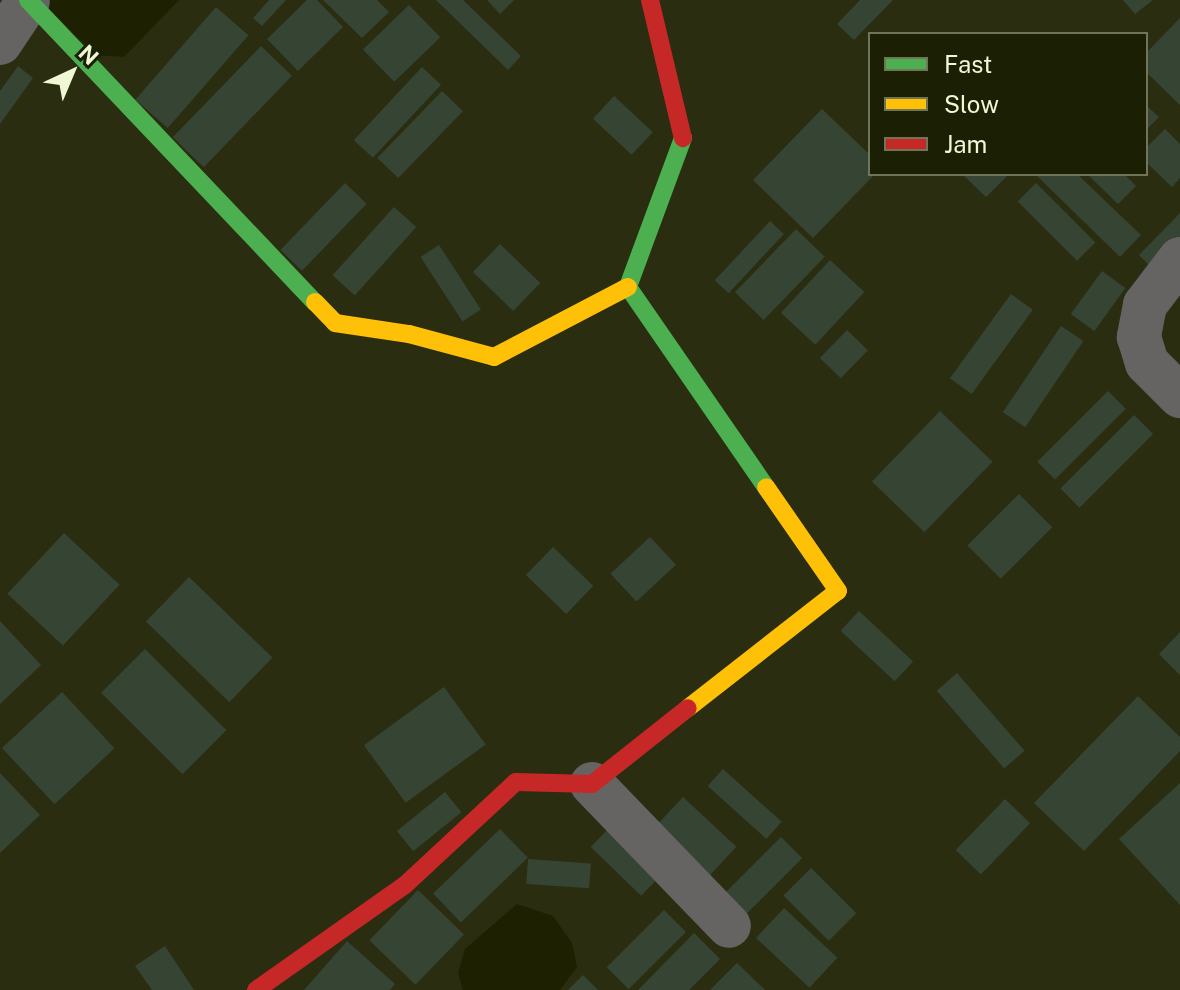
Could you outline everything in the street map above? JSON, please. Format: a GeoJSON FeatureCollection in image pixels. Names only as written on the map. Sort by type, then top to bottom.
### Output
{"type":"FeatureCollection","features":[{"type":"Feature","properties":{"kind":"street"},"geometry":{"type":"LineString","coordinates":[[0,43],[28,1],[335,323],[409,334],[494,357],[628,287],[685,132],[650,0]]}},
{"type":"Feature","properties":{"kind":"street"},"geometry":{"type":"LineString","coordinates":[[1180,259],[1145,305],[1139,337],[1147,363],[1180,396]]}},
{"type":"Feature","properties":{"kind":"street"},"geometry":{"type":"LineString","coordinates":[[256,990],[405,885],[516,782],[592,784],[838,591],[628,287]]}},
{"type":"Feature","properties":{"kind":"street"},"geometry":{"type":"LineString","coordinates":[[592,784],[729,926]]}},
{"type":"Feature","properties":{"kind":"shaded area"},"geometry":{"type":"Polygon","coordinates":[[[40,0],[179,0],[124,57],[95,55],[40,0]]]}},
{"type":"Feature","properties":{"kind":"shaded area"},"geometry":{"type":"Polygon","coordinates":[[[517,904],[553,916],[572,943],[577,967],[560,990],[463,990],[458,973],[465,949],[517,904]]]}},
{"type":"Feature","properties":{"kind":"building"},"geometry":{"type":"Polygon","coordinates":[[[269,0],[286,0],[262,26],[253,18],[269,0]]]}},
{"type":"Feature","properties":{"kind":"building"},"geometry":{"type":"Polygon","coordinates":[[[307,0],[317,0],[343,27],[298,71],[267,39],[307,0]]]}},
{"type":"Feature","properties":{"kind":"building"},"geometry":{"type":"Polygon","coordinates":[[[323,0],[377,0],[389,12],[362,38],[323,0]]]}},
{"type":"Feature","properties":{"kind":"building"},"geometry":{"type":"Polygon","coordinates":[[[436,0],[463,0],[521,56],[508,70],[436,0]]]}},
{"type":"Feature","properties":{"kind":"building"},"geometry":{"type":"Polygon","coordinates":[[[487,0],[514,0],[500,14],[487,0]]]}},
{"type":"Feature","properties":{"kind":"building"},"geometry":{"type":"Polygon","coordinates":[[[860,0],[893,0],[854,40],[837,24],[860,0]]]}},
{"type":"Feature","properties":{"kind":"building"},"geometry":{"type":"Polygon","coordinates":[[[1123,0],[1153,0],[1135,14],[1123,0]]]}},
{"type":"Feature","properties":{"kind":"building"},"geometry":{"type":"Polygon","coordinates":[[[409,5],[440,37],[394,82],[363,49],[409,5]]]}},
{"type":"Feature","properties":{"kind":"building"},"geometry":{"type":"Polygon","coordinates":[[[216,7],[248,35],[168,128],[135,100],[216,7]]]}},
{"type":"Feature","properties":{"kind":"building"},"geometry":{"type":"Polygon","coordinates":[[[1180,18],[1180,105],[1148,74],[1148,51],[1180,18]]]}},
{"type":"Feature","properties":{"kind":"building"},"geometry":{"type":"Polygon","coordinates":[[[261,46],[292,76],[204,167],[173,137],[261,46]]]}},
{"type":"Feature","properties":{"kind":"building"},"geometry":{"type":"Polygon","coordinates":[[[18,66],[33,78],[0,124],[0,91],[18,66]]]}},
{"type":"Feature","properties":{"kind":"building"},"geometry":{"type":"Polygon","coordinates":[[[422,67],[441,85],[373,158],[354,140],[422,67]]]}},
{"type":"Feature","properties":{"kind":"building"},"geometry":{"type":"Polygon","coordinates":[[[442,91],[463,111],[398,178],[377,158],[442,91]]]}},
{"type":"Feature","properties":{"kind":"building"},"geometry":{"type":"Polygon","coordinates":[[[614,96],[653,132],[632,155],[593,119],[614,96]]]}},
{"type":"Feature","properties":{"kind":"building"},"geometry":{"type":"Polygon","coordinates":[[[1148,107],[1159,117],[1148,128],[1148,107]]]}},
{"type":"Feature","properties":{"kind":"building"},"geometry":{"type":"Polygon","coordinates":[[[822,109],[868,153],[868,176],[873,176],[813,238],[753,180],[822,109]]]}},
{"type":"Feature","properties":{"kind":"building"},"geometry":{"type":"Polygon","coordinates":[[[1165,129],[1180,144],[1180,178],[1172,187],[1148,164],[1148,146],[1165,129]]]}},
{"type":"Feature","properties":{"kind":"building"},"geometry":{"type":"Polygon","coordinates":[[[964,176],[1007,176],[986,197],[964,176]]]}},
{"type":"Feature","properties":{"kind":"building"},"geometry":{"type":"Polygon","coordinates":[[[1037,176],[1079,176],[1141,235],[1120,257],[1037,176]]]}},
{"type":"Feature","properties":{"kind":"building"},"geometry":{"type":"Polygon","coordinates":[[[1089,176],[1126,176],[1136,186],[1118,204],[1089,176]]]}},
{"type":"Feature","properties":{"kind":"building"},"geometry":{"type":"Polygon","coordinates":[[[345,183],[367,204],[302,271],[280,250],[345,183]]]}},
{"type":"Feature","properties":{"kind":"building"},"geometry":{"type":"Polygon","coordinates":[[[1036,183],[1095,242],[1077,261],[1018,201],[1036,183]]]}},
{"type":"Feature","properties":{"kind":"building"},"geometry":{"type":"Polygon","coordinates":[[[394,207],[416,227],[355,295],[332,275],[394,207]]]}},
{"type":"Feature","properties":{"kind":"building"},"geometry":{"type":"Polygon","coordinates":[[[1180,213],[1180,246],[1155,271],[1139,255],[1180,213]]]}},
{"type":"Feature","properties":{"kind":"building"},"geometry":{"type":"Polygon","coordinates":[[[770,221],[784,234],[729,293],[715,280],[770,221]]]}},
{"type":"Feature","properties":{"kind":"building"},"geometry":{"type":"Polygon","coordinates":[[[796,229],[825,257],[764,320],[735,292],[796,229]]]}},
{"type":"Feature","properties":{"kind":"building"},"geometry":{"type":"Polygon","coordinates":[[[500,244],[540,283],[513,311],[473,272],[500,244]]]}},
{"type":"Feature","properties":{"kind":"building"},"geometry":{"type":"Polygon","coordinates":[[[439,245],[481,310],[462,322],[421,257],[439,245]]]}},
{"type":"Feature","properties":{"kind":"building"},"geometry":{"type":"Polygon","coordinates":[[[830,260],[864,292],[815,345],[781,313],[830,260]]]}},
{"type":"Feature","properties":{"kind":"building"},"geometry":{"type":"Polygon","coordinates":[[[1102,271],[1125,288],[1094,331],[1071,314],[1102,271]]]}},
{"type":"Feature","properties":{"kind":"building"},"geometry":{"type":"Polygon","coordinates":[[[1011,294],[1033,310],[972,394],[950,378],[1011,294]]]}},
{"type":"Feature","properties":{"kind":"building"},"geometry":{"type":"Polygon","coordinates":[[[1061,326],[1083,341],[1025,427],[1003,412],[1061,326]]]}},
{"type":"Feature","properties":{"kind":"building"},"geometry":{"type":"Polygon","coordinates":[[[847,330],[868,350],[841,378],[820,358],[847,330]]]}},
{"type":"Feature","properties":{"kind":"building"},"geometry":{"type":"Polygon","coordinates":[[[1108,391],[1126,409],[1055,479],[1037,462],[1108,391]]]}},
{"type":"Feature","properties":{"kind":"building"},"geometry":{"type":"Polygon","coordinates":[[[940,411],[993,462],[924,532],[872,481],[940,411]]]}},
{"type":"Feature","properties":{"kind":"building"},"geometry":{"type":"Polygon","coordinates":[[[1134,415],[1153,434],[1080,508],[1060,489],[1134,415]]]}},
{"type":"Feature","properties":{"kind":"building"},"geometry":{"type":"Polygon","coordinates":[[[1019,494],[1052,527],[1001,579],[967,546],[1019,494]]]}},
{"type":"Feature","properties":{"kind":"building"},"geometry":{"type":"Polygon","coordinates":[[[64,533],[120,585],[63,646],[7,594],[64,533]]]}},
{"type":"Feature","properties":{"kind":"building"},"geometry":{"type":"Polygon","coordinates":[[[650,537],[676,565],[636,602],[611,574],[650,537]]]}},
{"type":"Feature","properties":{"kind":"building"},"geometry":{"type":"Polygon","coordinates":[[[553,547],[593,586],[566,614],[526,575],[553,547]]]}},
{"type":"Feature","properties":{"kind":"building"},"geometry":{"type":"Polygon","coordinates":[[[189,577],[272,658],[229,702],[146,622],[189,577]]]}},
{"type":"Feature","properties":{"kind":"building"},"geometry":{"type":"Polygon","coordinates":[[[859,611],[913,661],[895,681],[841,631],[859,611]]]}},
{"type":"Feature","properties":{"kind":"building"},"geometry":{"type":"Polygon","coordinates":[[[0,621],[41,665],[0,704],[0,621]]]}},
{"type":"Feature","properties":{"kind":"building"},"geometry":{"type":"Polygon","coordinates":[[[1180,632],[1180,675],[1159,654],[1180,632]]]}},
{"type":"Feature","properties":{"kind":"building"},"geometry":{"type":"Polygon","coordinates":[[[145,649],[226,730],[182,774],[101,693],[145,649]]]}},
{"type":"Feature","properties":{"kind":"building"},"geometry":{"type":"Polygon","coordinates":[[[957,673],[1025,751],[1004,768],[937,691],[957,673]]]}},
{"type":"Feature","properties":{"kind":"building"},"geometry":{"type":"Polygon","coordinates":[[[444,687],[486,744],[406,803],[364,745],[444,687]]]}},
{"type":"Feature","properties":{"kind":"building"},"geometry":{"type":"Polygon","coordinates":[[[62,692],[115,748],[55,804],[2,748],[62,692]]]}},
{"type":"Feature","properties":{"kind":"building"},"geometry":{"type":"Polygon","coordinates":[[[1138,696],[1180,737],[1180,751],[1084,851],[1034,803],[1138,696]]]}},
{"type":"Feature","properties":{"kind":"building"},"geometry":{"type":"Polygon","coordinates":[[[723,769],[782,822],[766,839],[708,786],[723,769]]]}},
{"type":"Feature","properties":{"kind":"building"},"geometry":{"type":"Polygon","coordinates":[[[0,773],[40,815],[0,853],[0,773]]]}},
{"type":"Feature","properties":{"kind":"building"},"geometry":{"type":"Polygon","coordinates":[[[1180,783],[1180,905],[1119,839],[1180,783]]]}},
{"type":"Feature","properties":{"kind":"building"},"geometry":{"type":"Polygon","coordinates":[[[445,792],[461,812],[413,851],[397,831],[445,792]]]}},
{"type":"Feature","properties":{"kind":"building"},"geometry":{"type":"Polygon","coordinates":[[[683,797],[736,847],[708,877],[655,827],[683,797]]]}},
{"type":"Feature","properties":{"kind":"building"},"geometry":{"type":"Polygon","coordinates":[[[1005,799],[1030,823],[981,874],[956,850],[1005,799]]]}},
{"type":"Feature","properties":{"kind":"building"},"geometry":{"type":"Polygon","coordinates":[[[613,824],[663,873],[641,896],[591,847],[613,824]]]}},
{"type":"Feature","properties":{"kind":"building"},"geometry":{"type":"Polygon","coordinates":[[[500,829],[528,858],[461,922],[433,894],[500,829]]]}},
{"type":"Feature","properties":{"kind":"building"},"geometry":{"type":"Polygon","coordinates":[[[781,837],[802,858],[743,918],[722,896],[781,837]]]}},
{"type":"Feature","properties":{"kind":"building"},"geometry":{"type":"Polygon","coordinates":[[[528,859],[591,863],[589,888],[526,884],[528,859]]]}},
{"type":"Feature","properties":{"kind":"building"},"geometry":{"type":"Polygon","coordinates":[[[811,868],[856,913],[829,941],[783,896],[811,868]]]}},
{"type":"Feature","properties":{"kind":"building"},"geometry":{"type":"Polygon","coordinates":[[[418,890],[464,934],[415,985],[369,940],[418,890]]]}},
{"type":"Feature","properties":{"kind":"building"},"geometry":{"type":"Polygon","coordinates":[[[784,908],[837,958],[809,988],[756,938],[784,908]]]}},
{"type":"Feature","properties":{"kind":"building"},"geometry":{"type":"Polygon","coordinates":[[[664,910],[686,932],[629,989],[607,967],[664,910]]]}},
{"type":"Feature","properties":{"kind":"building"},"geometry":{"type":"Polygon","coordinates":[[[694,933],[720,959],[689,990],[638,990],[694,933]]]}},
{"type":"Feature","properties":{"kind":"building"},"geometry":{"type":"Polygon","coordinates":[[[347,941],[395,984],[390,990],[304,990],[347,941]]]}},
{"type":"Feature","properties":{"kind":"building"},"geometry":{"type":"Polygon","coordinates":[[[165,946],[194,990],[152,990],[135,966],[165,946]]]}},
{"type":"Feature","properties":{"kind":"building"},"geometry":{"type":"Polygon","coordinates":[[[737,963],[765,990],[710,990],[737,963]]]}},
{"type":"Feature","properties":{"kind":"building"},"geometry":{"type":"Polygon","coordinates":[[[583,975],[598,990],[568,990],[583,975]]]}},
{"type":"Feature","properties":{"kind":"traffic: fast"},"geometry":{"type":"LineString","coordinates":[[28,0],[315,302]]}},
{"type":"Feature","properties":{"kind":"traffic: fast"},"geometry":{"type":"LineString","coordinates":[[683,138],[628,287],[766,487]]}},
{"type":"Feature","properties":{"kind":"traffic: slow"},"geometry":{"type":"LineString","coordinates":[[315,302],[335,323],[409,334],[494,357],[628,287]]}},
{"type":"Feature","properties":{"kind":"traffic: slow"},"geometry":{"type":"LineString","coordinates":[[688,708],[838,591],[766,487]]}},
{"type":"Feature","properties":{"kind":"traffic: jam"},"geometry":{"type":"LineString","coordinates":[[650,0],[683,138]]}},
{"type":"Feature","properties":{"kind":"traffic: jam"},"geometry":{"type":"LineString","coordinates":[[256,990],[405,885],[516,782],[592,784],[688,708]]}}]}
